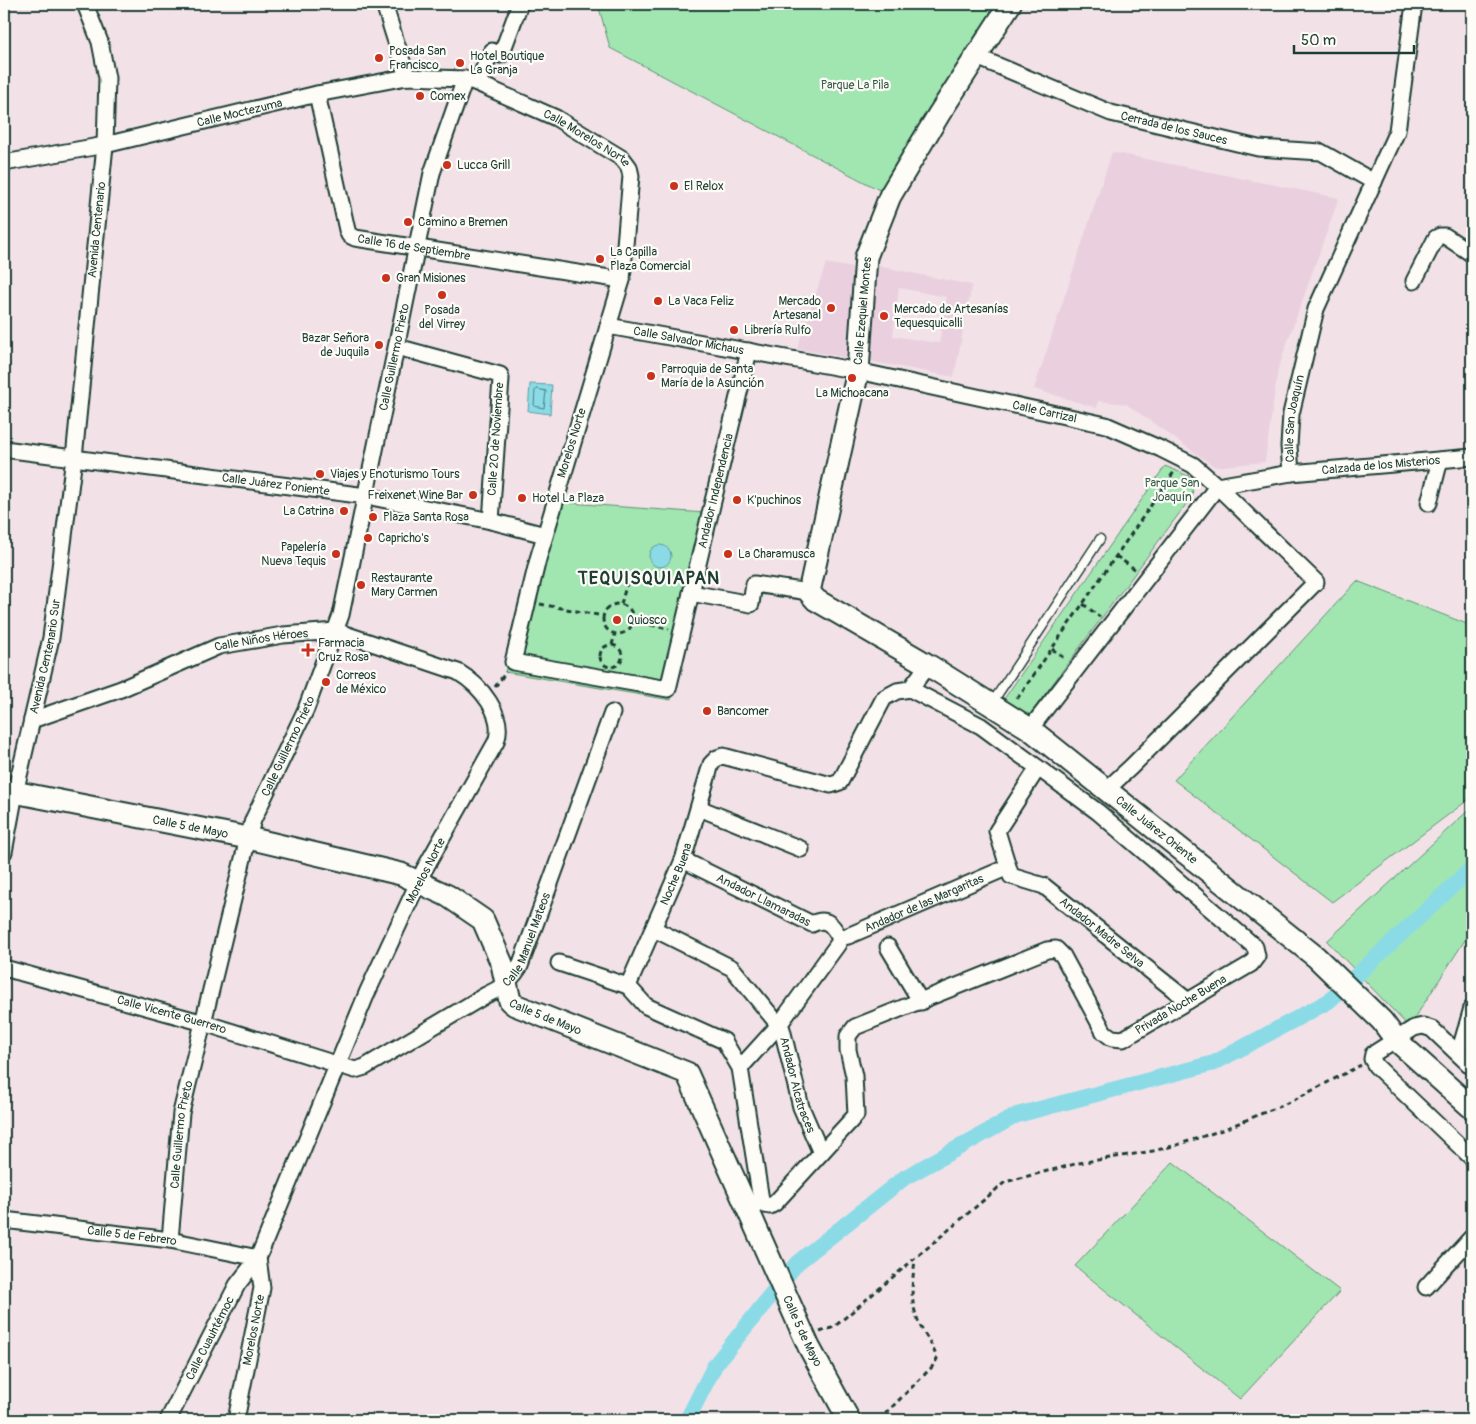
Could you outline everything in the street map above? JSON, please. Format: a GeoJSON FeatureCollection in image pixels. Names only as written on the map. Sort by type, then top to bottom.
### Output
{"type":"FeatureCollection","features":[{"type":"Feature","properties":{"kind":"street","name":"Avenida Centenario"},"geometry":{"type":"LineString","coordinates":[[74,458],[105,145],[107,78],[100,42],[85,4]]}},
{"type":"Feature","properties":{"kind":"street"},"geometry":{"type":"LineString","coordinates":[[384,4],[407,76]]}},
{"type":"Feature","properties":{"kind":"street","name":"Calle Guillermo Prieto"},"geometry":{"type":"LineString","coordinates":[[170,1240],[181,1113],[248,838],[253,820],[306,709],[336,631],[366,496],[432,173],[471,81],[492,51],[501,55],[520,4]]}},
{"type":"Feature","properties":{"kind":"street","name":"Calle Ezequiel Montes"},"geometry":{"type":"LineString","coordinates":[[810,592],[858,372],[866,257],[890,196],[1010,4]]}},
{"type":"Feature","properties":{"kind":"street","name":"Calle San Joaquín"},"geometry":{"type":"LineString","coordinates":[[1217,486],[1291,473],[1288,446],[1291,414],[1316,309],[1397,130],[1414,4]]}},
{"type":"Feature","properties":{"kind":"street","name":"Cerrada de los Sauces"},"geometry":{"type":"LineString","coordinates":[[977,57],[1111,112],[1258,148],[1321,152],[1374,182]]}},
{"type":"Feature","properties":{"kind":"street","name":"Calle Moctezuma"},"geometry":{"type":"LineString","coordinates":[[4,163],[105,145],[317,94],[407,76],[471,81]]}},
{"type":"Feature","properties":{"kind":"street","name":"Calle Morelos Norte"},"geometry":{"type":"LineString","coordinates":[[471,81],[556,118],[623,160],[629,167],[631,176],[622,280],[608,326]]}},
{"type":"Feature","properties":{"kind":"street","name":"Calle 16 de Septiembre"},"geometry":{"type":"LineString","coordinates":[[317,94],[347,230],[355,238],[622,280]]}},
{"type":"Feature","properties":{"kind":"street"},"geometry":{"type":"LineString","coordinates":[[1414,281],[1436,238],[1440,236],[1445,236],[1472,254]]}},
{"type":"Feature","properties":{"kind":"street","name":"Calle Salvador Michaus"},"geometry":{"type":"LineString","coordinates":[[608,326],[858,372]]}},
{"type":"Feature","properties":{"kind":"street","name":"Morelos Norte"},"geometry":{"type":"LineString","coordinates":[[514,662],[527,601],[545,535],[608,326]]}},
{"type":"Feature","properties":{"kind":"street","name":"Calle 20 de Noviembre"},"geometry":{"type":"LineString","coordinates":[[397,347],[500,374],[490,521]]}},
{"type":"Feature","properties":{"kind":"street","name":"Andador Independencia"},"geometry":{"type":"LineString","coordinates":[[514,662],[668,689],[749,351]]}},
{"type":"Feature","properties":{"kind":"street","name":"Calle Carrizal"},"geometry":{"type":"LineString","coordinates":[[858,372],[1106,425],[1183,460],[1217,486],[1316,582],[1106,790]]}},
{"type":"Feature","properties":{"kind":"street","name":"Calle Juárez Poniente"},"geometry":{"type":"LineString","coordinates":[[4,449],[366,496],[490,521],[545,535]]}},
{"type":"Feature","properties":{"kind":"street","name":"Calzada de los Misterios"},"geometry":{"type":"LineString","coordinates":[[1291,473],[1472,457]]}},
{"type":"Feature","properties":{"kind":"street","name":"Avenida Centenario Sur"},"geometry":{"type":"LineString","coordinates":[[4,852],[9,792],[32,720],[51,638],[74,458]]}},
{"type":"Feature","properties":{"kind":"street"},"geometry":{"type":"LineString","coordinates":[[1429,503],[1440,460]]}},
{"type":"Feature","properties":{"kind":"street"},"geometry":{"type":"LineString","coordinates":[[1030,729],[1217,486]]}},
{"type":"Feature","properties":{"kind":"street"},"geometry":{"type":"LineString","coordinates":[[691,592],[751,604],[754,584],[810,592]]}},
{"type":"Feature","properties":{"kind":"street","name":"Calle Juárez Oriente"},"geometry":{"type":"LineString","coordinates":[[810,592],[816,600],[928,665],[1030,729],[1316,957],[1382,1021],[1396,1040],[1472,1108]]}},
{"type":"Feature","properties":{"kind":"street","name":"Calle Niños Héroes"},"geometry":{"type":"LineString","coordinates":[[32,720],[121,690],[219,646],[283,636],[336,631],[458,672],[470,679],[487,698]]}},
{"type":"Feature","properties":{"kind":"street"},"geometry":{"type":"LineString","coordinates":[[910,689],[928,665]]}},
{"type":"Feature","properties":{"kind":"street","name":"Privada Noche Buena"},"geometry":{"type":"LineString","coordinates":[[740,1068],[761,1200],[764,1205],[770,1206],[775,1203],[856,1115],[854,1076],[848,1050],[848,1036],[855,1027],[1048,950],[1056,949],[1064,956],[1104,1032],[1112,1038],[1123,1039],[1251,964],[1257,956],[1255,946],[1098,812],[981,726],[910,689]]}},
{"type":"Feature","properties":{"kind":"street","name":"Noche Buena"},"geometry":{"type":"LineString","coordinates":[[628,986],[683,860],[712,764],[717,758],[723,756],[831,785],[840,782],[884,698],[897,691],[910,689]]}},
{"type":"Feature","properties":{"kind":"street","name":"Morelos Norte"},"geometry":{"type":"LineString","coordinates":[[236,1420],[262,1288],[258,1258],[367,993],[424,870],[500,733],[498,723],[487,698]]}},
{"type":"Feature","properties":{"kind":"street","name":"Calle Manuel Mateos"},"geometry":{"type":"LineString","coordinates":[[337,1064],[355,1070],[365,1067],[486,995],[498,990],[514,976],[520,966],[612,713]]}},
{"type":"Feature","properties":{"kind":"street"},"geometry":{"type":"LineString","coordinates":[[1010,872],[996,830],[1038,768]]}},
{"type":"Feature","properties":{"kind":"street","name":"Calle 5 de Mayo"},"geometry":{"type":"LineString","coordinates":[[9,792],[248,838],[400,874],[448,896],[483,920],[502,964],[510,1001],[515,1005],[687,1073],[806,1340],[849,1420]]}},
{"type":"Feature","properties":{"kind":"street"},"geometry":{"type":"LineString","coordinates":[[698,808],[801,849]]}},
{"type":"Feature","properties":{"kind":"street","name":"Andador Llamaradas"},"geometry":{"type":"LineString","coordinates":[[683,860],[812,924],[817,921],[825,921],[832,925],[840,938]]}},
{"type":"Feature","properties":{"kind":"street","name":"Andador de las Margaritas"},"geometry":{"type":"LineString","coordinates":[[840,938],[1010,872]]}},
{"type":"Feature","properties":{"kind":"street","name":"Andador Madre Selva"},"geometry":{"type":"LineString","coordinates":[[1010,872],[1044,886],[1188,1001]]}},
{"type":"Feature","properties":{"kind":"street","name":"Andador Alcatraces"},"geometry":{"type":"LineString","coordinates":[[654,929],[732,968],[782,1029],[801,1107],[821,1153]]}},
{"type":"Feature","properties":{"kind":"street"},"geometry":{"type":"LineString","coordinates":[[559,963],[628,986],[646,1006],[724,1041],[740,1068],[779,1025],[838,944],[840,938]]}},
{"type":"Feature","properties":{"kind":"street"},"geometry":{"type":"LineString","coordinates":[[888,947],[921,1002]]}},
{"type":"Feature","properties":{"kind":"street","name":"Calle Vicente Guerrero"},"geometry":{"type":"LineString","coordinates":[[4,968],[204,1023],[337,1064]]}},
{"type":"Feature","properties":{"kind":"street"},"geometry":{"type":"LineString","coordinates":[[1459,1053],[1472,1008]]}},
{"type":"Feature","properties":{"kind":"street"},"geometry":{"type":"LineString","coordinates":[[1472,1067],[1432,1029],[1423,1026],[1414,1028],[1373,1054],[1372,1059],[1376,1066],[1472,1158]]}},
{"type":"Feature","properties":{"kind":"street","name":"Calle 5 de Febrero"},"geometry":{"type":"LineString","coordinates":[[4,1220],[170,1240],[258,1258]]}},
{"type":"Feature","properties":{"kind":"street"},"geometry":{"type":"LineString","coordinates":[[1426,1288],[1472,1236]]}},
{"type":"Feature","properties":{"kind":"street","name":"Calle Cuauhtémoc"},"geometry":{"type":"LineString","coordinates":[[168,1420],[237,1285],[258,1258]]}},
{"type":"Feature","properties":{"kind":"lane"},"geometry":{"type":"LineString","coordinates":[[999,709],[1100,539]]}},
{"type":"Feature","properties":{"kind":"path"},"geometry":{"type":"LineString","coordinates":[[999,709],[1083,604],[1183,460]]}},
{"type":"Feature","properties":{"kind":"path"},"geometry":{"type":"LineString","coordinates":[[1116,556],[1147,578]]}},
{"type":"Feature","properties":{"kind":"path"},"geometry":{"type":"LineString","coordinates":[[621,604],[628,579]]}},
{"type":"Feature","properties":{"kind":"path"},"geometry":{"type":"LineString","coordinates":[[527,601],[603,616]]}},
{"type":"Feature","properties":{"kind":"path"},"geometry":{"type":"LineString","coordinates":[[621,604],[630,610],[633,621],[628,630],[615,634],[605,626],[603,616],[610,606],[621,604]]}},
{"type":"Feature","properties":{"kind":"path"},"geometry":{"type":"LineString","coordinates":[[1083,604],[1111,624]]}},
{"type":"Feature","properties":{"kind":"path"},"geometry":{"type":"LineString","coordinates":[[633,621],[682,632]]}},
{"type":"Feature","properties":{"kind":"path"},"geometry":{"type":"LineString","coordinates":[[612,645],[615,634]]}},
{"type":"Feature","properties":{"kind":"path"},"geometry":{"type":"LineString","coordinates":[[612,645],[619,648],[622,655],[616,665],[609,666],[601,660],[600,654],[606,646],[612,645]]}},
{"type":"Feature","properties":{"kind":"path"},"geometry":{"type":"LineString","coordinates":[[487,698],[514,662]]}},
{"type":"Feature","properties":{"kind":"path"},"geometry":{"type":"LineString","coordinates":[[806,1340],[834,1327],[1005,1182],[1079,1163],[1153,1151],[1222,1130],[1292,1101],[1372,1059]]}},
{"type":"Feature","properties":{"kind":"path"},"geometry":{"type":"LineString","coordinates":[[879,1420],[932,1367],[937,1359],[934,1347],[919,1325],[911,1300],[915,1260]]}},
{"type":"Feature","properties":{"kind":"shaded area"},"geometry":{"type":"Polygon","coordinates":[[[1112,152],[1339,198],[1278,369],[1265,462],[1215,467],[1126,404],[1098,401],[1097,408],[1034,389],[1112,152]]]}},
{"type":"Feature","properties":{"kind":"shaded area","name":"Mercado Artesanal"},"geometry":{"type":"Polygon","coordinates":[[[826,263],[855,268],[848,358],[797,349],[826,263]]]}},
{"type":"Feature","properties":{"kind":"shaded area","name":"Mercado de Artesanías Tequesquicalli"},"geometry":{"type":"Polygon","coordinates":[[[878,266],[972,285],[954,377],[868,361],[878,266]],[[899,288],[893,336],[939,343],[946,297],[899,288]]]}},
{"type":"Feature","properties":{"kind":"green space","name":"Parque La Pila"},"geometry":{"type":"Polygon","coordinates":[[[598,4],[1005,4],[885,193],[610,48],[598,4]]]}},
{"type":"Feature","properties":{"kind":"green space","name":"Parque San Joaquín"},"geometry":{"type":"Polygon","coordinates":[[[1165,466],[1191,477],[1193,495],[1028,717],[1004,699],[1165,466]]]}},
{"type":"Feature","properties":{"kind":"green space"},"geometry":{"type":"Polygon","coordinates":[[[556,502],[705,513],[671,700],[505,672],[556,502]]]}},
{"type":"Feature","properties":{"kind":"green space"},"geometry":{"type":"Polygon","coordinates":[[[1357,581],[1472,626],[1472,797],[1332,902],[1174,780],[1357,581]]]}},
{"type":"Feature","properties":{"kind":"green space"},"geometry":{"type":"Polygon","coordinates":[[[1472,807],[1472,934],[1465,940],[1409,1027],[1327,941],[1472,807]]]}},
{"type":"Feature","properties":{"kind":"green space"},"geometry":{"type":"Polygon","coordinates":[[[1173,1162],[1340,1291],[1240,1399],[1075,1266],[1173,1162]]]}},
{"type":"Feature","properties":{"kind":"water"},"geometry":{"type":"Polygon","coordinates":[[[530,384],[552,385],[550,414],[528,411],[530,384]]]}},
{"type":"Feature","properties":{"kind":"water"},"geometry":{"type":"Polygon","coordinates":[[[660,545],[668,548],[671,556],[668,564],[660,567],[652,564],[649,556],[652,548],[660,545]]]}},
{"type":"Feature","properties":{"kind":"waterway"},"geometry":{"type":"LineString","coordinates":[[687,1420],[715,1365],[797,1263],[904,1178],[1017,1115],[1214,1063],[1329,1001],[1472,868]]}},
{"type":"Feature","properties":{"kind":"place","name":"Posada San Francisco"},"geometry":{"type":"Point","coordinates":[379,58]}},
{"type":"Feature","properties":{"kind":"place","name":"Hotel Boutique La Granja"},"geometry":{"type":"Point","coordinates":[460,63]}},
{"type":"Feature","properties":{"kind":"place","name":"Comex"},"geometry":{"type":"Point","coordinates":[420,96]}},
{"type":"Feature","properties":{"kind":"place","name":"Lucca Grill"},"geometry":{"type":"Point","coordinates":[447,165]}},
{"type":"Feature","properties":{"kind":"place","name":"El Relox"},"geometry":{"type":"Point","coordinates":[674,186]}},
{"type":"Feature","properties":{"kind":"place","name":"Camino a Bremen"},"geometry":{"type":"Point","coordinates":[408,222]}},
{"type":"Feature","properties":{"kind":"place","name":"La Capilla Plaza Comercial"},"geometry":{"type":"Point","coordinates":[600,259]}},
{"type":"Feature","properties":{"kind":"place","name":"Gran Misiones"},"geometry":{"type":"Point","coordinates":[386,278]}},
{"type":"Feature","properties":{"kind":"place","name":"Posada del Virrey"},"geometry":{"type":"Point","coordinates":[442,295]}},
{"type":"Feature","properties":{"kind":"place","name":"La Vaca Feliz"},"geometry":{"type":"Point","coordinates":[658,301]}},
{"type":"Feature","properties":{"kind":"place","name":"Mercado Artesanal"},"geometry":{"type":"Point","coordinates":[831,308]}},
{"type":"Feature","properties":{"kind":"place","name":"Mercado de Artesanías Tequesquicalli"},"geometry":{"type":"Point","coordinates":[884,316]}},
{"type":"Feature","properties":{"kind":"place","name":"Librería Rulfo"},"geometry":{"type":"Point","coordinates":[734,330]}},
{"type":"Feature","properties":{"kind":"place","name":"Bazar Señora de Juquila"},"geometry":{"type":"Point","coordinates":[379,345]}},
{"type":"Feature","properties":{"kind":"place","name":"Parroquia de Santa María de la Asunción"},"geometry":{"type":"Point","coordinates":[651,376]}},
{"type":"Feature","properties":{"kind":"place","name":"La Michoacana"},"geometry":{"type":"Point","coordinates":[852,378]}},
{"type":"Feature","properties":{"kind":"place","name":"Viajes y Enoturismo Tours"},"geometry":{"type":"Point","coordinates":[320,474]}},
{"type":"Feature","properties":{"kind":"place","name":"Freixenet Wine Bar"},"geometry":{"type":"Point","coordinates":[473,495]}},
{"type":"Feature","properties":{"kind":"place","name":"Hotel La Plaza"},"geometry":{"type":"Point","coordinates":[522,498]}},
{"type":"Feature","properties":{"kind":"place","name":"K'puchinos"},"geometry":{"type":"Point","coordinates":[737,500]}},
{"type":"Feature","properties":{"kind":"place","name":"La Catrina"},"geometry":{"type":"Point","coordinates":[344,511]}},
{"type":"Feature","properties":{"kind":"place","name":"Plaza Santa Rosa"},"geometry":{"type":"Point","coordinates":[373,517]}},
{"type":"Feature","properties":{"kind":"place","name":"Capricho's"},"geometry":{"type":"Point","coordinates":[368,538]}},
{"type":"Feature","properties":{"kind":"place","name":"Papelería Nueva Tequis"},"geometry":{"type":"Point","coordinates":[336,554]}},
{"type":"Feature","properties":{"kind":"place","name":"La Charamusca"},"geometry":{"type":"Point","coordinates":[728,554]}},
{"type":"Feature","properties":{"kind":"place","name":"Restaurante Mary Carmen"},"geometry":{"type":"Point","coordinates":[361,585]}},
{"type":"Feature","properties":{"kind":"place","name":"Quiosco"},"geometry":{"type":"Point","coordinates":[617,620]}},
{"type":"Feature","properties":{"kind":"place","name":"Farmacia Cruz Rosa"},"geometry":{"type":"Point","coordinates":[308,650]}},
{"type":"Feature","properties":{"kind":"place","name":"Correos de México"},"geometry":{"type":"Point","coordinates":[326,682]}},
{"type":"Feature","properties":{"kind":"place","name":"Bancomer"},"geometry":{"type":"Point","coordinates":[707,711]}},
{"type":"Feature","properties":{"kind":"district","name":"TEQUISQUIAPAN"},"geometry":{"type":"Point","coordinates":[649,578]}}]}
